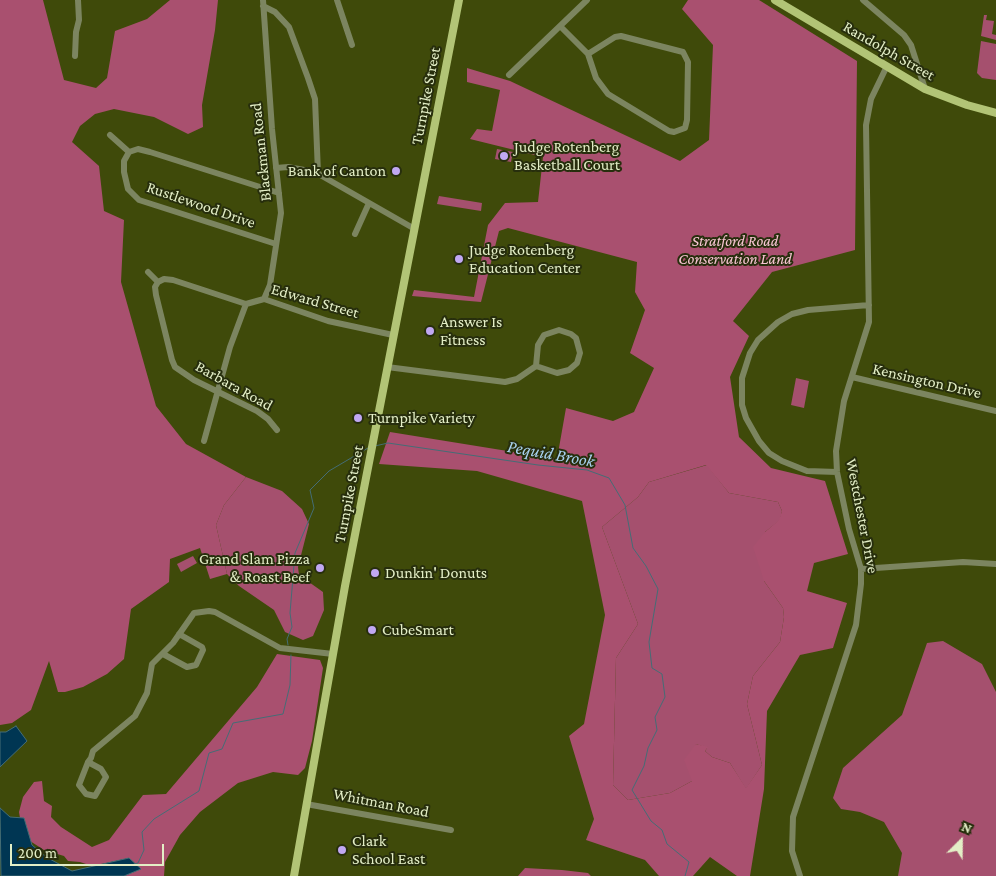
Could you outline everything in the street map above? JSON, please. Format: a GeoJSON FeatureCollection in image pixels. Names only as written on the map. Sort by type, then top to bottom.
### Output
{"type":"FeatureCollection","features":[{"type":"Feature","properties":{"kind":"main road","name":"Turnpike Street"},"geometry":{"type":"LineString","coordinates":[[294,876],[370,454],[459,0]]}},
{"type":"Feature","properties":{"kind":"main road","name":"Randolph Street"},"geometry":{"type":"LineString","coordinates":[[775,0],[886,68],[925,89],[967,105],[996,113]]}},
{"type":"Feature","properties":{"kind":"street"},"geometry":{"type":"LineString","coordinates":[[75,56],[76,32],[79,20],[78,0]]}},
{"type":"Feature","properties":{"kind":"street"},"geometry":{"type":"LineString","coordinates":[[337,0],[352,45]]}},
{"type":"Feature","properties":{"kind":"street"},"geometry":{"type":"LineString","coordinates":[[509,75],[587,0]]}},
{"type":"Feature","properties":{"kind":"street"},"geometry":{"type":"LineString","coordinates":[[863,0],[904,35],[911,45],[925,89]]}},
{"type":"Feature","properties":{"kind":"street"},"geometry":{"type":"LineString","coordinates":[[263,3],[275,12],[289,27],[315,99],[318,173]]}},
{"type":"Feature","properties":{"kind":"street","name":"Blackman Road"},"geometry":{"type":"LineString","coordinates":[[263,3],[276,168],[282,214],[270,285],[264,299]]}},
{"type":"Feature","properties":{"kind":"street"},"geometry":{"type":"LineString","coordinates":[[560,26],[588,54],[596,78],[608,94],[669,131],[680,131],[685,128],[687,120],[688,62],[683,52],[622,36],[615,36],[588,54]]}},
{"type":"Feature","properties":{"kind":"street","name":"Westchester Drive"},"geometry":{"type":"LineString","coordinates":[[800,876],[792,851],[793,817],[856,624],[861,584],[861,569],[849,529],[837,472],[837,433],[866,334],[869,306],[866,125],[871,99],[886,68]]}},
{"type":"Feature","properties":{"kind":"street"},"geometry":{"type":"LineString","coordinates":[[110,135],[129,152],[138,149],[150,152],[279,193]]}},
{"type":"Feature","properties":{"kind":"street","name":"Rustlewood Drive"},"geometry":{"type":"LineString","coordinates":[[129,152],[124,161],[124,172],[128,189],[139,200],[276,244]]}},
{"type":"Feature","properties":{"kind":"street"},"geometry":{"type":"LineString","coordinates":[[276,168],[288,167],[318,173],[413,228]]}},
{"type":"Feature","properties":{"kind":"street"},"geometry":{"type":"LineString","coordinates":[[355,234],[369,203]]}},
{"type":"Feature","properties":{"kind":"street"},"geometry":{"type":"LineString","coordinates":[[148,272],[158,282]]}},
{"type":"Feature","properties":{"kind":"street","name":"Edward Street"},"geometry":{"type":"LineString","coordinates":[[158,282],[164,279],[173,280],[246,304],[264,299],[328,321],[393,335]]}},
{"type":"Feature","properties":{"kind":"street","name":"Barbara Road"},"geometry":{"type":"LineString","coordinates":[[158,282],[155,287],[156,295],[175,367],[194,380],[257,411],[268,419],[277,430]]}},
{"type":"Feature","properties":{"kind":"street"},"geometry":{"type":"LineString","coordinates":[[204,441],[230,347],[246,304]]}},
{"type":"Feature","properties":{"kind":"street"},"geometry":{"type":"LineString","coordinates":[[837,472],[801,469],[769,453],[759,441],[746,418],[742,405],[742,378],[745,365],[754,347],[766,331],[792,314],[808,310],[869,306]]}},
{"type":"Feature","properties":{"kind":"street"},"geometry":{"type":"LineString","coordinates":[[559,330],[576,338],[580,353],[573,367],[558,373],[536,366],[538,345],[544,335],[559,330]]}},
{"type":"Feature","properties":{"kind":"street"},"geometry":{"type":"LineString","coordinates":[[387,367],[501,382],[518,378],[536,366]]}},
{"type":"Feature","properties":{"kind":"street","name":"Kensington Drive"},"geometry":{"type":"LineString","coordinates":[[852,377],[996,411]]}},
{"type":"Feature","properties":{"kind":"street"},"geometry":{"type":"LineString","coordinates":[[861,569],[963,562],[996,564]]}},
{"type":"Feature","properties":{"kind":"street"},"geometry":{"type":"LineString","coordinates":[[88,762],[101,769],[106,777],[95,796],[86,794],[79,785],[88,762],[96,747],[126,724],[141,707],[147,693],[152,664],[163,654],[194,613],[209,610],[280,648],[333,654]]}},
{"type":"Feature","properties":{"kind":"street"},"geometry":{"type":"LineString","coordinates":[[163,654],[187,667],[196,665],[203,650],[202,646],[179,634]]}},
{"type":"Feature","properties":{"kind":"street","name":"Whitman Road"},"geometry":{"type":"LineString","coordinates":[[306,804],[451,830]]}},
{"type":"Feature","properties":{"kind":"shaded area"},"geometry":{"type":"Polygon","coordinates":[[[984,15],[987,15],[986,20],[994,21],[992,34],[996,35],[996,40],[981,36],[984,15]]]}},
{"type":"Feature","properties":{"kind":"shaded area"},"geometry":{"type":"Polygon","coordinates":[[[981,41],[996,44],[996,80],[982,78],[977,73],[981,41]]]}},
{"type":"Feature","properties":{"kind":"shaded area","name":"Judge Rotenberg Basketball Court"},"geometry":{"type":"Polygon","coordinates":[[[497,149],[513,152],[511,162],[495,159],[497,149]]]}},
{"type":"Feature","properties":{"kind":"shaded area"},"geometry":{"type":"Polygon","coordinates":[[[439,196],[482,203],[481,211],[437,204],[439,196]]]}},
{"type":"Feature","properties":{"kind":"shaded area"},"geometry":{"type":"Polygon","coordinates":[[[796,378],[809,381],[804,408],[791,405],[796,378]]]}},
{"type":"Feature","properties":{"kind":"shaded area"},"geometry":{"type":"Polygon","coordinates":[[[707,465],[729,493],[778,502],[782,511],[780,520],[765,532],[764,581],[783,608],[784,617],[780,642],[753,676],[747,704],[762,765],[746,789],[730,763],[712,757],[705,751],[707,748],[696,744],[692,781],[670,793],[628,800],[613,785],[616,658],[638,624],[602,527],[638,497],[649,482],[707,465]]]}},
{"type":"Feature","properties":{"kind":"shaded area"},"geometry":{"type":"Polygon","coordinates":[[[246,477],[282,491],[302,509],[309,524],[298,567],[299,575],[323,592],[324,610],[313,636],[303,640],[285,632],[274,610],[239,586],[227,574],[216,525],[224,505],[246,477]]]}},
{"type":"Feature","properties":{"kind":"shaded area"},"geometry":{"type":"Polygon","coordinates":[[[193,556],[197,563],[181,572],[177,564],[193,556]]]}},
{"type":"Feature","properties":{"kind":"shaded area"},"geometry":{"type":"Polygon","coordinates":[[[943,641],[982,664],[996,692],[996,876],[898,876],[902,853],[884,822],[860,812],[841,809],[833,798],[843,768],[902,715],[927,643],[943,641]]]}},
{"type":"Feature","properties":{"kind":"green space"},"geometry":{"type":"Polygon","coordinates":[[[0,0],[43,0],[64,80],[96,88],[107,78],[115,31],[147,19],[170,0],[218,0],[215,30],[202,105],[203,127],[188,134],[154,117],[114,109],[95,114],[80,126],[72,142],[99,166],[104,211],[124,220],[121,282],[156,406],[186,444],[246,477],[224,505],[216,525],[227,574],[210,579],[200,548],[170,559],[169,582],[131,609],[124,659],[107,674],[83,687],[65,692],[58,692],[49,661],[31,710],[12,723],[0,725],[0,0]]]}},
{"type":"Feature","properties":{"kind":"green space","name":"Stratford Road Conservation Land"},"geometry":{"type":"Polygon","coordinates":[[[688,0],[759,0],[857,61],[855,250],[772,272],[733,321],[749,336],[730,377],[739,437],[771,468],[825,481],[848,554],[814,563],[807,591],[847,603],[833,648],[800,655],[767,711],[764,789],[750,876],[737,876],[710,857],[693,876],[659,876],[645,860],[586,840],[594,819],[569,736],[584,724],[605,615],[582,501],[477,471],[379,464],[390,432],[557,459],[566,408],[613,421],[634,412],[654,368],[630,353],[645,310],[635,292],[637,262],[508,228],[499,231],[481,302],[412,296],[414,290],[474,297],[488,225],[505,203],[538,202],[543,157],[470,139],[477,129],[492,131],[500,90],[467,82],[467,68],[510,81],[680,161],[709,140],[713,45],[682,9],[688,0]],[[706,465],[649,482],[638,497],[602,527],[638,624],[616,658],[613,785],[628,800],[670,793],[692,781],[684,760],[696,744],[708,747],[705,751],[712,757],[730,763],[746,788],[762,765],[747,704],[753,676],[780,642],[784,617],[783,608],[764,581],[753,547],[765,532],[779,520],[782,511],[778,502],[729,493],[706,465]]]}},
{"type":"Feature","properties":{"kind":"green space"},"geometry":{"type":"Polygon","coordinates":[[[277,654],[320,660],[323,668],[312,741],[305,768],[298,775],[273,772],[238,783],[200,812],[180,835],[165,862],[164,876],[124,876],[141,869],[129,858],[92,866],[68,861],[64,856],[44,850],[30,841],[24,819],[20,818],[19,812],[23,797],[34,782],[42,781],[44,801],[52,806],[51,817],[61,827],[92,847],[109,840],[143,795],[166,794],[257,687],[277,654]]]}},
{"type":"Feature","properties":{"kind":"green space"},"geometry":{"type":"Polygon","coordinates":[[[525,868],[588,873],[591,876],[518,876],[525,868]]]}},
{"type":"Feature","properties":{"kind":"water"},"geometry":{"type":"Polygon","coordinates":[[[16,726],[27,741],[0,767],[0,732],[6,732],[16,726]]]}},
{"type":"Feature","properties":{"kind":"water"},"geometry":{"type":"Polygon","coordinates":[[[0,808],[10,817],[24,818],[32,845],[46,857],[72,871],[129,858],[141,869],[124,876],[1,876],[0,808]]]}},
{"type":"Feature","properties":{"kind":"waterway","name":"Pequid Brook"},"geometry":{"type":"LineString","coordinates":[[375,446],[388,443],[538,465],[587,470],[609,478],[625,505],[633,548],[646,566],[658,589],[649,642],[652,668],[662,674],[665,697],[655,717],[657,730],[648,748],[644,766],[632,790],[651,821],[662,830],[667,844],[689,862],[685,876]]}},
{"type":"Feature","properties":{"kind":"waterway","name":"Pequid Brook"},"geometry":{"type":"LineString","coordinates":[[288,645],[287,639],[292,627],[290,613],[295,553],[314,508],[310,490],[329,471],[368,448]]}},
{"type":"Feature","properties":{"kind":"waterway","name":"Pequid Brook"},"geometry":{"type":"LineString","coordinates":[[134,864],[138,863],[144,850],[142,832],[154,819],[199,791],[209,753],[222,749],[233,723],[283,714],[290,685],[291,655]]}},
{"type":"Feature","properties":{"kind":"place","name":"Judge Rotenberg Basketball Court"},"geometry":{"type":"Point","coordinates":[504,156]}},
{"type":"Feature","properties":{"kind":"place","name":"Bank of Canton"},"geometry":{"type":"Point","coordinates":[396,171]}},
{"type":"Feature","properties":{"kind":"place","name":"Judge Rotenberg Education Center"},"geometry":{"type":"Point","coordinates":[459,259]}},
{"type":"Feature","properties":{"kind":"place","name":"Answer Is Fitness"},"geometry":{"type":"Point","coordinates":[430,331]}},
{"type":"Feature","properties":{"kind":"place","name":"Turnpike Variety"},"geometry":{"type":"Point","coordinates":[358,418]}},
{"type":"Feature","properties":{"kind":"place","name":"Grand Slam Pizza & Roast Beef"},"geometry":{"type":"Point","coordinates":[320,568]}},
{"type":"Feature","properties":{"kind":"place","name":"Dunkin' Donuts"},"geometry":{"type":"Point","coordinates":[375,573]}},
{"type":"Feature","properties":{"kind":"place","name":"CubeSmart"},"geometry":{"type":"Point","coordinates":[372,630]}},
{"type":"Feature","properties":{"kind":"place","name":"Clark School East"},"geometry":{"type":"Point","coordinates":[342,850]}}]}
